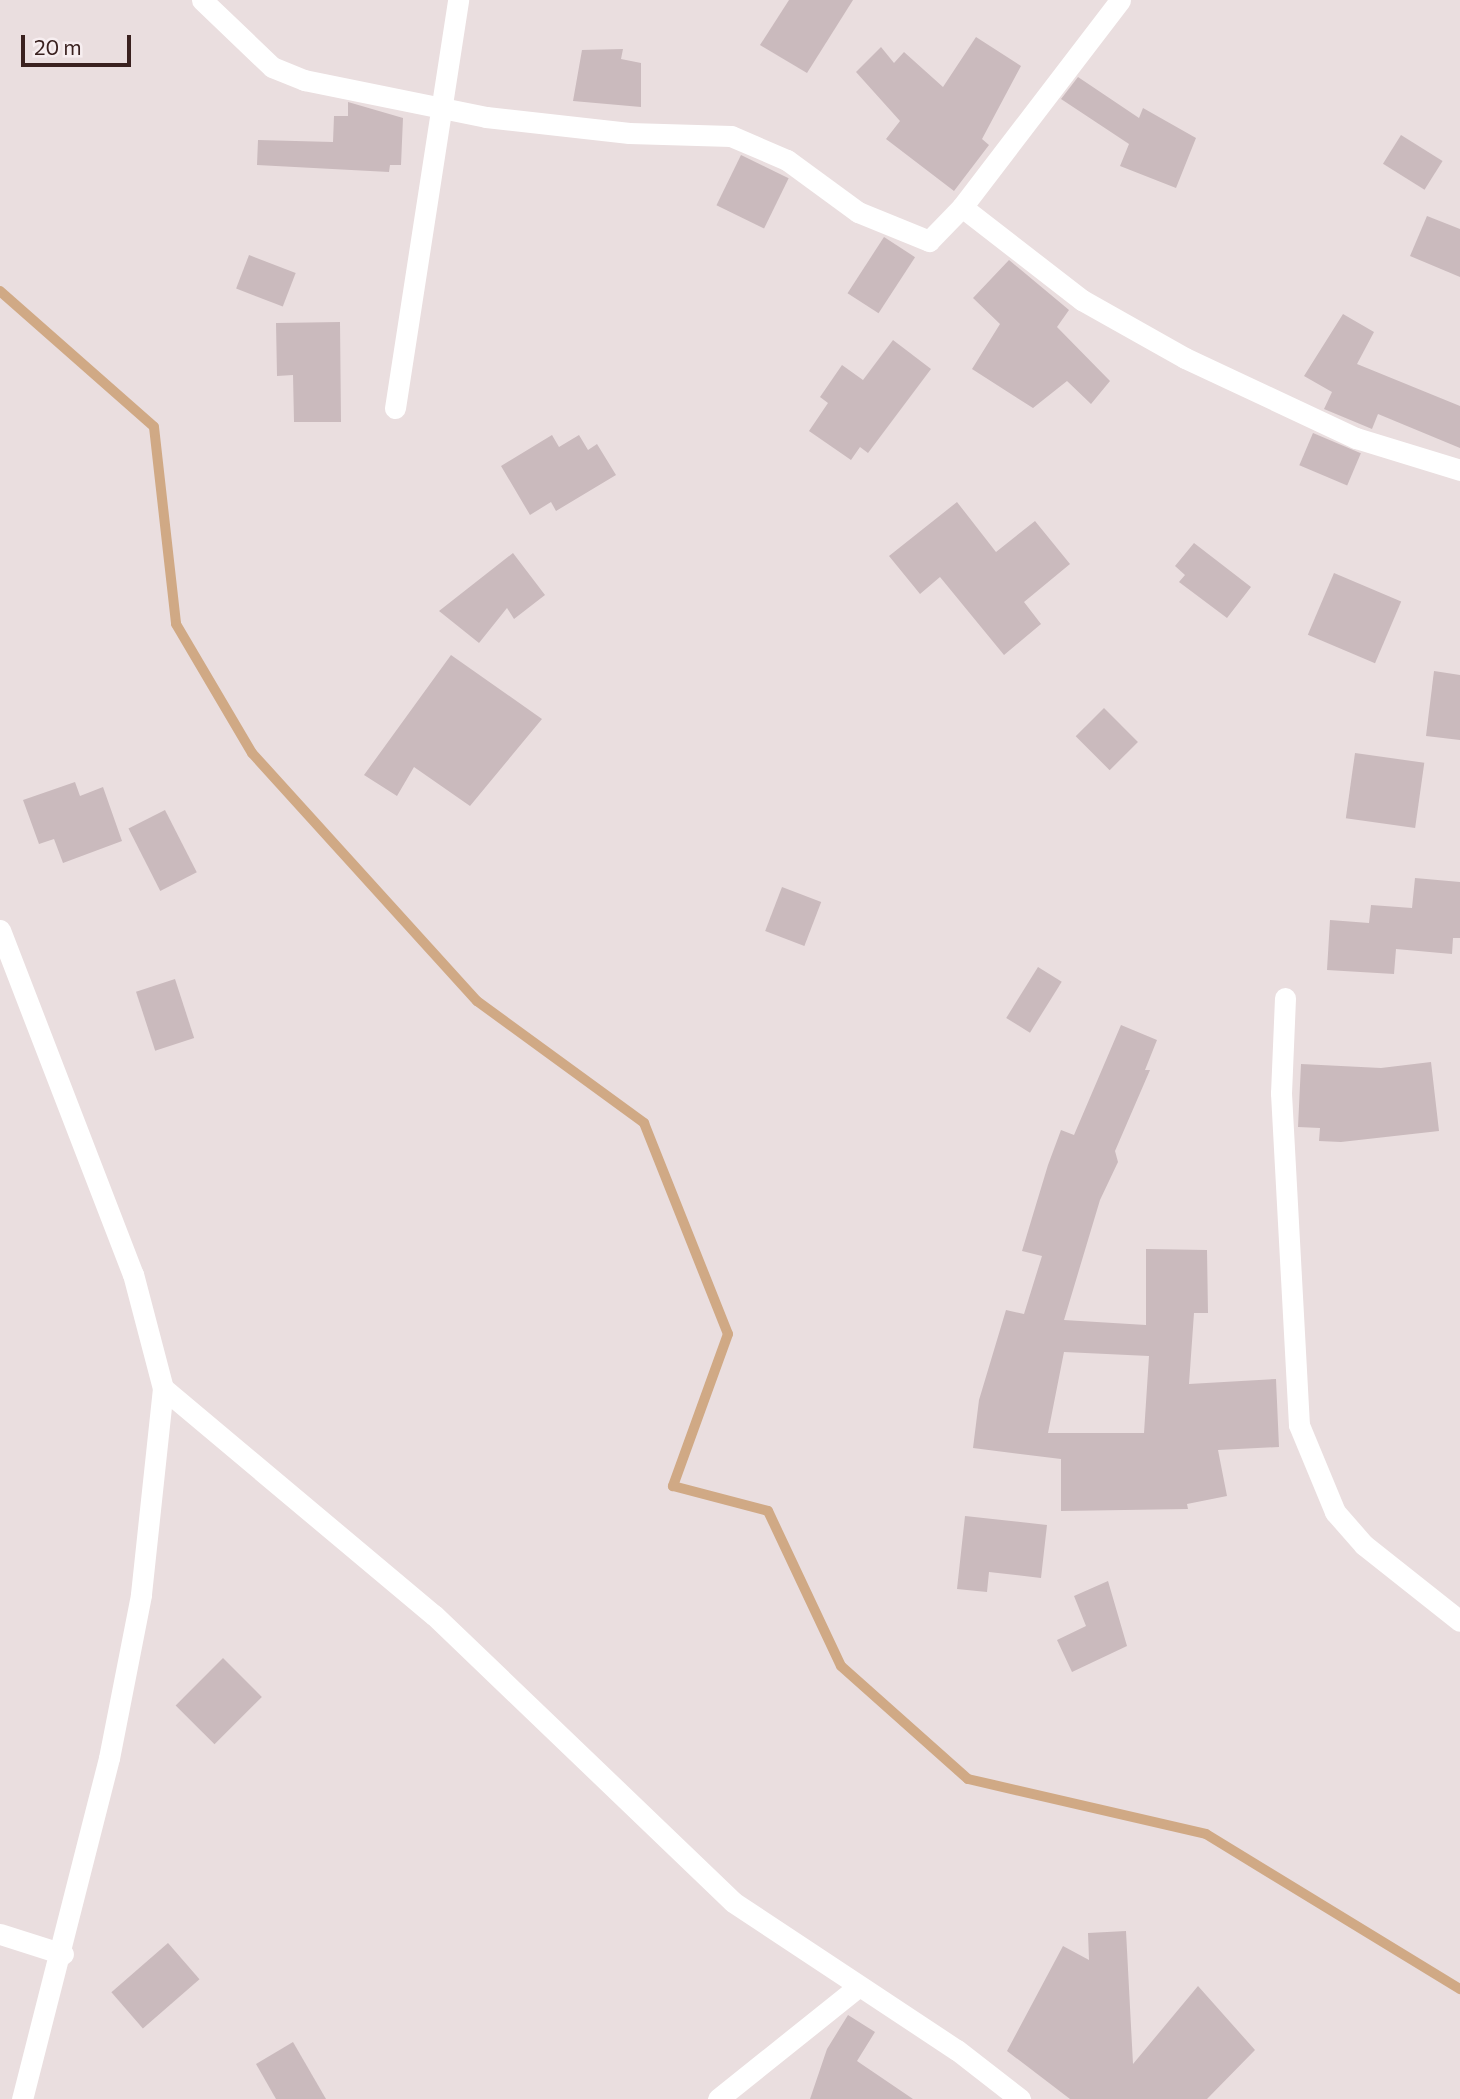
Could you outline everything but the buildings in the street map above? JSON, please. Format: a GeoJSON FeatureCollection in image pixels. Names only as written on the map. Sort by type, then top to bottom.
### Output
{"type":"FeatureCollection","features":[{"type":"Feature","properties":{"kind":"street"},"geometry":{"type":"LineString","coordinates":[[202,0],[272,67],[304,80],[499,118],[758,143],[858,212],[929,241],[962,207],[1120,0]]}},
{"type":"Feature","properties":{"kind":"street"},"geometry":{"type":"LineString","coordinates":[[395,408],[458,0]]}},
{"type":"Feature","properties":{"kind":"street"},"geometry":{"type":"LineString","coordinates":[[962,207],[1082,300],[1185,359],[1356,438],[1460,470]]}},
{"type":"Feature","properties":{"kind":"street"},"geometry":{"type":"LineString","coordinates":[[0,930],[133,1274],[163,1388],[141,1595],[63,1954],[22,2099]]}},
{"type":"Feature","properties":{"kind":"street"},"geometry":{"type":"LineString","coordinates":[[1285,998],[1281,1093],[1298,1425],[1335,1512],[1364,1545],[1460,1621]]}},
{"type":"Feature","properties":{"kind":"street"},"geometry":{"type":"LineString","coordinates":[[163,1388],[434,1615],[733,1902],[1020,2099]]}},
{"type":"Feature","properties":{"kind":"street"},"geometry":{"type":"LineString","coordinates":[[0,1934],[63,1954]]}},
{"type":"Feature","properties":{"kind":"street"},"geometry":{"type":"LineString","coordinates":[[718,2099],[858,1987]]}},
{"type":"Feature","properties":{"kind":"waterway"},"geometry":{"type":"LineString","coordinates":[[0,291],[154,427],[176,624],[252,753],[477,1001],[644,1123],[728,1334],[673,1486],[768,1511],[841,1666],[968,1779],[1206,1834],[1460,1989]]}}]}
